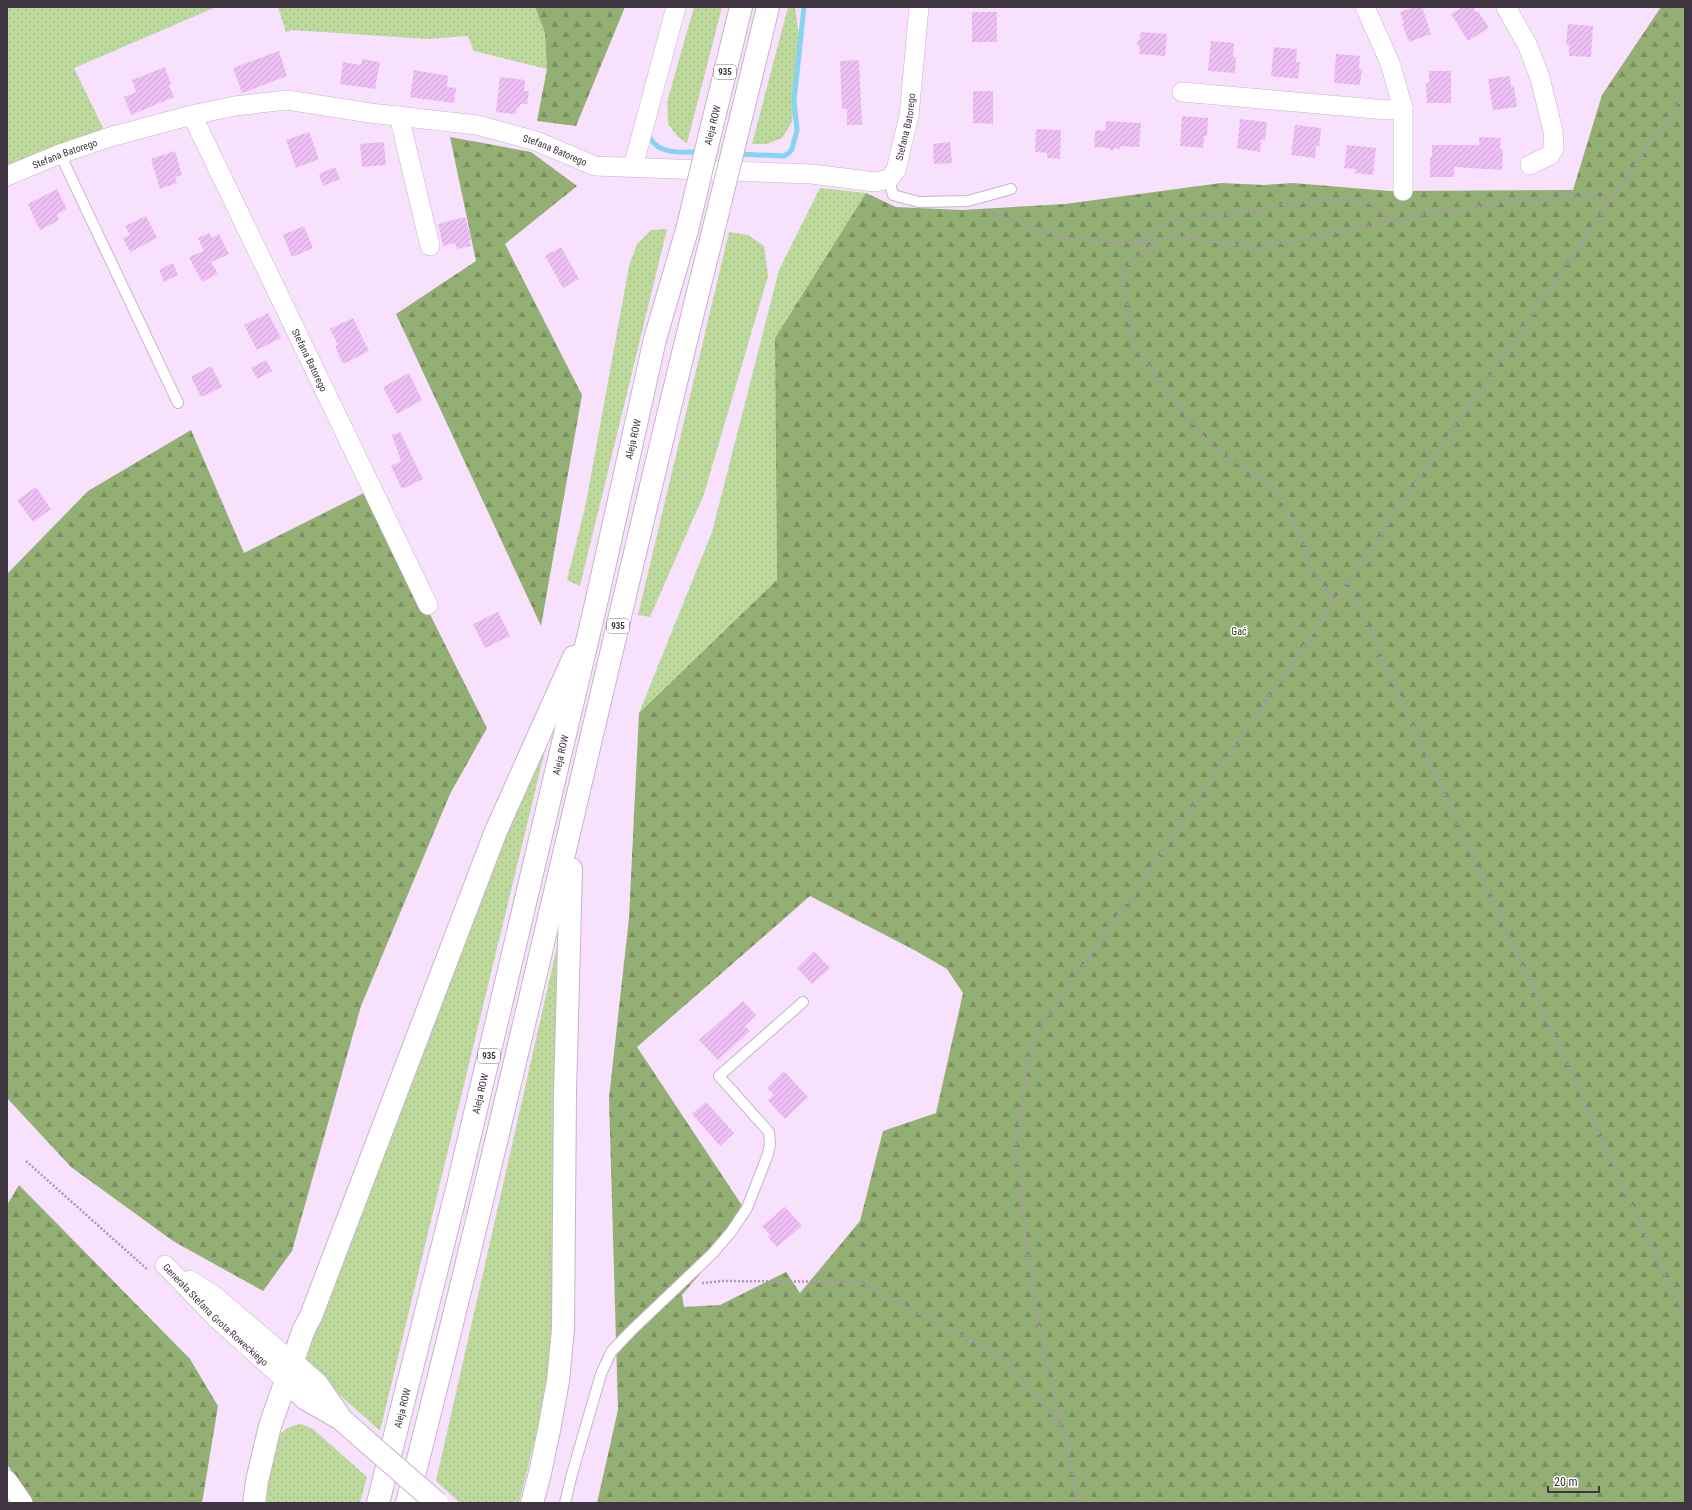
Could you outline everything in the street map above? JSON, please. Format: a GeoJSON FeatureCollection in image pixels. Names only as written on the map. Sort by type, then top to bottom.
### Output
{"type":"FeatureCollection","features":[{"type":"Feature","properties":{"kind":"main road","name":"Aleja ROW"},"geometry":{"type":"LineString","coordinates":[[378,1503],[459,1181],[595,608],[655,339],[687,230],[741,7]]}},
{"type":"Feature","properties":{"kind":"main road","name":"935"},"geometry":{"type":"LineString","coordinates":[[407,1503],[472,1247],[666,422],[714,232],[768,7]]}},
{"type":"Feature","properties":{"kind":"main road"},"geometry":{"type":"LineString","coordinates":[[254,1503],[257,1481],[270,1426],[289,1372],[496,831],[595,608]]}},
{"type":"Feature","properties":{"kind":"main road"},"geometry":{"type":"LineString","coordinates":[[532,1503],[550,1430],[558,1381],[563,1329],[565,1094],[571,829]]}},
{"type":"Feature","properties":{"kind":"main road","name":"Generała Stefana Grota-Roweckiego"},"geometry":{"type":"LineString","coordinates":[[289,1372],[317,1384],[341,1419],[437,1503]]}},
{"type":"Feature","properties":{"kind":"street"},"geometry":{"type":"LineString","coordinates":[[633,167],[676,7]]}},
{"type":"Feature","properties":{"kind":"street","name":"Stefana Batorego"},"geometry":{"type":"LineString","coordinates":[[7,176],[60,154],[110,137],[192,115],[235,106],[287,100],[370,114],[477,124],[536,141],[595,166],[633,167],[664,170],[812,174],[875,182],[889,179],[896,170],[909,116],[919,7]]}},
{"type":"Feature","properties":{"kind":"street"},"geometry":{"type":"LineString","coordinates":[[1365,7],[1390,63],[1403,108],[1403,191]]}},
{"type":"Feature","properties":{"kind":"street"},"geometry":{"type":"LineString","coordinates":[[1506,7],[1527,44],[1540,78],[1553,130],[1554,148],[1550,155],[1530,165]]}},
{"type":"Feature","properties":{"kind":"street"},"geometry":{"type":"LineString","coordinates":[[1182,92],[1387,110],[1403,108]]}},
{"type":"Feature","properties":{"kind":"street","name":"Stefana Batorego"},"geometry":{"type":"LineString","coordinates":[[192,115],[428,605]]}},
{"type":"Feature","properties":{"kind":"street"},"geometry":{"type":"LineString","coordinates":[[399,116],[430,246]]}},
{"type":"Feature","properties":{"kind":"street","name":"Generała Stefana Grota-Roweckiego"},"geometry":{"type":"LineString","coordinates":[[165,1265],[216,1297],[289,1372],[215,1317],[165,1265]]}},
{"type":"Feature","properties":{"kind":"street"},"geometry":{"type":"LineString","coordinates":[[7,1480],[23,1503]]}},
{"type":"Feature","properties":{"kind":"lane"},"geometry":{"type":"LineString","coordinates":[[60,154],[178,403]]}},
{"type":"Feature","properties":{"kind":"lane"},"geometry":{"type":"LineString","coordinates":[[889,179],[893,194],[919,202],[968,201],[1011,189]]}},
{"type":"Feature","properties":{"kind":"lane"},"geometry":{"type":"LineString","coordinates":[[566,1503],[572,1474],[601,1374],[611,1352],[713,1253],[747,1208],[768,1154],[770,1144],[769,1132],[719,1076],[803,1002]]}},
{"type":"Feature","properties":{"kind":"path"},"geometry":{"type":"LineString","coordinates":[[1078,1503],[1064,1431],[1043,1352],[1028,1259],[1016,1144],[1031,1042],[1685,93]]}},
{"type":"Feature","properties":{"kind":"path"},"geometry":{"type":"LineString","coordinates":[[968,201],[977,208],[1063,238],[1135,243],[1178,236],[1258,248],[1432,213],[1535,198],[1613,197]]}},
{"type":"Feature","properties":{"kind":"path"},"geometry":{"type":"LineString","coordinates":[[1135,243],[1171,220],[1253,212],[1284,204],[1336,200],[1373,204],[1391,221]]}},
{"type":"Feature","properties":{"kind":"path"},"geometry":{"type":"LineString","coordinates":[[1157,240],[1122,270],[1133,345],[1209,444],[1274,488],[1302,539],[1311,567],[1335,602]]}},
{"type":"Feature","properties":{"kind":"path"},"geometry":{"type":"LineString","coordinates":[[1348,583],[1642,1228],[1685,1316]]}},
{"type":"Feature","properties":{"kind":"path"},"geometry":{"type":"LineString","coordinates":[[680,1285],[723,1281],[860,1282],[1003,1357],[1064,1431]]}},
{"type":"Feature","properties":{"kind":"green space"},"geometry":{"type":"Polygon","coordinates":[[[7,7],[216,7],[74,68],[105,132],[7,165],[7,7]]]}},
{"type":"Feature","properties":{"kind":"green space"},"geometry":{"type":"Polygon","coordinates":[[[278,7],[535,7],[545,33],[547,69],[474,51],[468,36],[428,39],[292,30],[286,32],[278,7]]]}},
{"type":"Feature","properties":{"kind":"green space"},"geometry":{"type":"Polygon","coordinates":[[[535,7],[625,7],[576,126],[537,121],[547,69],[545,33],[535,7]]]}},
{"type":"Feature","properties":{"kind":"green space"},"geometry":{"type":"Polygon","coordinates":[[[694,7],[722,7],[687,143],[678,137],[668,124],[667,102],[694,7]]]}},
{"type":"Feature","properties":{"kind":"green space"},"geometry":{"type":"Polygon","coordinates":[[[788,7],[795,7],[800,42],[792,122],[782,138],[767,144],[752,144],[788,7]]]}},
{"type":"Feature","properties":{"kind":"green space","name":"Gać"},"geometry":{"type":"Polygon","coordinates":[[[1661,7],[1685,7],[1685,1503],[597,1503],[618,1410],[609,1098],[629,918],[639,713],[777,580],[775,338],[866,193],[896,207],[962,210],[1065,204],[1221,183],[1264,185],[1293,183],[1389,191],[1573,190],[1602,95],[1661,7]],[[810,896],[637,1047],[749,1216],[682,1295],[684,1307],[720,1305],[786,1272],[800,1293],[860,1221],[883,1131],[936,1113],[963,993],[947,969],[916,951],[810,896]]]}},
{"type":"Feature","properties":{"kind":"green space"},"geometry":{"type":"Polygon","coordinates":[[[450,137],[531,152],[577,186],[505,244],[582,395],[541,626],[396,314],[476,261],[450,137]]]}},
{"type":"Feature","properties":{"kind":"green space"},"geometry":{"type":"Polygon","coordinates":[[[820,188],[866,193],[775,338],[777,580],[639,713],[712,532],[779,270],[820,188]]]}},
{"type":"Feature","properties":{"kind":"green space"},"geometry":{"type":"Polygon","coordinates":[[[667,229],[580,586],[567,580],[586,503],[629,266],[637,244],[651,230],[667,229]]]}},
{"type":"Feature","properties":{"kind":"green space"},"geometry":{"type":"Polygon","coordinates":[[[729,232],[748,235],[764,246],[768,276],[704,494],[650,617],[638,615],[729,232]]]}},
{"type":"Feature","properties":{"kind":"green space"},"geometry":{"type":"Polygon","coordinates":[[[191,430],[244,553],[368,491],[487,728],[450,794],[361,1006],[292,1251],[263,1291],[173,1241],[71,1167],[7,1098],[7,574],[88,491],[191,430]]]}},
{"type":"Feature","properties":{"kind":"green space"},"geometry":{"type":"Polygon","coordinates":[[[555,709],[380,1431],[304,1363],[455,961],[555,709]]]}},
{"type":"Feature","properties":{"kind":"green space"},"geometry":{"type":"Polygon","coordinates":[[[560,933],[554,1295],[547,1391],[519,1503],[460,1503],[436,1481],[560,933]]]}},
{"type":"Feature","properties":{"kind":"green space"},"geometry":{"type":"Polygon","coordinates":[[[19,1185],[190,1359],[218,1406],[202,1503],[33,1503],[7,1464],[7,1205],[19,1185]]]}},
{"type":"Feature","properties":{"kind":"green space"},"geometry":{"type":"Polygon","coordinates":[[[301,1424],[313,1429],[367,1477],[360,1503],[265,1503],[277,1441],[280,1435],[287,1429],[301,1424]]]}},
{"type":"Feature","properties":{"kind":"building"},"geometry":{"type":"Polygon","coordinates":[[[1413,7],[1422,7],[1431,34],[1409,42],[1402,24],[1404,23],[1400,12],[1413,7]]]}},
{"type":"Feature","properties":{"kind":"building"},"geometry":{"type":"Polygon","coordinates":[[[1463,7],[1473,7],[1476,12],[1478,11],[1489,28],[1468,41],[1451,14],[1463,7]]]}},
{"type":"Feature","properties":{"kind":"building"},"geometry":{"type":"Polygon","coordinates":[[[972,12],[997,12],[997,42],[972,42],[972,12]]]}},
{"type":"Feature","properties":{"kind":"building"},"geometry":{"type":"Polygon","coordinates":[[[1568,24],[1593,26],[1591,57],[1569,56],[1569,45],[1566,45],[1568,24]]]}},
{"type":"Feature","properties":{"kind":"building"},"geometry":{"type":"Polygon","coordinates":[[[1141,32],[1167,34],[1165,56],[1139,54],[1140,47],[1136,43],[1140,39],[1141,32]]]}},
{"type":"Feature","properties":{"kind":"building"},"geometry":{"type":"Polygon","coordinates":[[[1211,41],[1234,43],[1233,57],[1236,57],[1235,73],[1208,71],[1211,41]]]}},
{"type":"Feature","properties":{"kind":"building"},"geometry":{"type":"Polygon","coordinates":[[[1274,47],[1297,49],[1296,62],[1300,62],[1298,79],[1271,76],[1274,47]]]}},
{"type":"Feature","properties":{"kind":"building"},"geometry":{"type":"Polygon","coordinates":[[[279,51],[287,76],[242,93],[233,68],[279,51]]]}},
{"type":"Feature","properties":{"kind":"building"},"geometry":{"type":"Polygon","coordinates":[[[1336,54],[1360,56],[1359,69],[1362,69],[1360,85],[1334,83],[1336,54]]]}},
{"type":"Feature","properties":{"kind":"building"},"geometry":{"type":"Polygon","coordinates":[[[362,59],[380,62],[375,89],[340,84],[343,62],[361,65],[362,59]]]}},
{"type":"Feature","properties":{"kind":"building"},"geometry":{"type":"Polygon","coordinates":[[[859,60],[862,125],[847,125],[847,109],[842,109],[840,61],[859,60]]]}},
{"type":"Feature","properties":{"kind":"building"},"geometry":{"type":"Polygon","coordinates":[[[165,67],[171,84],[169,85],[174,97],[131,115],[124,97],[136,92],[132,80],[165,67]]]}},
{"type":"Feature","properties":{"kind":"building"},"geometry":{"type":"Polygon","coordinates":[[[414,70],[448,76],[447,87],[456,88],[454,103],[410,97],[414,70]]]}},
{"type":"Feature","properties":{"kind":"building"},"geometry":{"type":"Polygon","coordinates":[[[1429,71],[1451,71],[1451,103],[1427,103],[1426,83],[1429,83],[1429,71]]]}},
{"type":"Feature","properties":{"kind":"building"},"geometry":{"type":"Polygon","coordinates":[[[1510,76],[1511,87],[1514,86],[1517,107],[1493,110],[1488,79],[1510,76]]]}},
{"type":"Feature","properties":{"kind":"building"},"geometry":{"type":"Polygon","coordinates":[[[500,77],[525,80],[524,91],[529,91],[527,104],[520,104],[520,107],[517,107],[516,114],[496,112],[500,77]]]}},
{"type":"Feature","properties":{"kind":"building"},"geometry":{"type":"Polygon","coordinates":[[[973,91],[993,91],[993,124],[973,123],[973,91]]]}},
{"type":"Feature","properties":{"kind":"building"},"geometry":{"type":"Polygon","coordinates":[[[1182,116],[1208,118],[1207,136],[1204,136],[1203,148],[1180,146],[1182,116]]]}},
{"type":"Feature","properties":{"kind":"building"},"geometry":{"type":"Polygon","coordinates":[[[1240,119],[1267,122],[1265,140],[1261,140],[1260,152],[1237,148],[1240,119]]]}},
{"type":"Feature","properties":{"kind":"building"},"geometry":{"type":"Polygon","coordinates":[[[1106,121],[1141,123],[1139,147],[1120,146],[1120,149],[1115,148],[1112,151],[1109,148],[1094,147],[1095,130],[1105,131],[1106,121]]]}},
{"type":"Feature","properties":{"kind":"building"},"geometry":{"type":"Polygon","coordinates":[[[1295,125],[1321,128],[1319,146],[1316,146],[1315,158],[1291,155],[1295,125]]]}},
{"type":"Feature","properties":{"kind":"building"},"geometry":{"type":"Polygon","coordinates":[[[1036,129],[1061,130],[1060,159],[1047,158],[1047,153],[1035,152],[1036,129]]]}},
{"type":"Feature","properties":{"kind":"building"},"geometry":{"type":"Polygon","coordinates":[[[309,132],[319,159],[296,168],[286,140],[309,132]]]}},
{"type":"Feature","properties":{"kind":"building"},"geometry":{"type":"Polygon","coordinates":[[[1479,137],[1501,138],[1500,149],[1503,150],[1502,170],[1454,167],[1454,177],[1430,177],[1430,157],[1432,157],[1432,145],[1479,145],[1479,137]]]}},
{"type":"Feature","properties":{"kind":"building"},"geometry":{"type":"Polygon","coordinates":[[[384,142],[386,165],[362,167],[360,144],[384,142]]]}},
{"type":"Feature","properties":{"kind":"building"},"geometry":{"type":"Polygon","coordinates":[[[950,142],[952,163],[934,164],[933,144],[950,142]]]}},
{"type":"Feature","properties":{"kind":"building"},"geometry":{"type":"Polygon","coordinates":[[[1347,145],[1376,148],[1373,175],[1355,173],[1356,169],[1344,168],[1347,145]]]}},
{"type":"Feature","properties":{"kind":"building"},"geometry":{"type":"Polygon","coordinates":[[[175,151],[182,175],[175,177],[177,183],[160,189],[151,159],[175,151]]]}},
{"type":"Feature","properties":{"kind":"building"},"geometry":{"type":"Polygon","coordinates":[[[335,167],[340,179],[323,186],[319,174],[335,167]]]}},
{"type":"Feature","properties":{"kind":"building"},"geometry":{"type":"Polygon","coordinates":[[[57,189],[67,209],[57,214],[59,220],[40,230],[28,204],[57,189]]]}},
{"type":"Feature","properties":{"kind":"building"},"geometry":{"type":"Polygon","coordinates":[[[146,216],[157,238],[130,252],[123,238],[130,235],[125,226],[146,216]]]}},
{"type":"Feature","properties":{"kind":"building"},"geometry":{"type":"Polygon","coordinates":[[[465,217],[471,239],[469,240],[471,246],[457,249],[455,243],[443,246],[438,224],[465,217]]]}},
{"type":"Feature","properties":{"kind":"building"},"geometry":{"type":"Polygon","coordinates":[[[304,226],[313,248],[292,257],[283,235],[304,226]]]}},
{"type":"Feature","properties":{"kind":"building"},"geometry":{"type":"Polygon","coordinates":[[[209,233],[212,238],[219,234],[229,254],[211,262],[218,274],[202,282],[189,257],[204,251],[198,238],[209,233]]]}},
{"type":"Feature","properties":{"kind":"building"},"geometry":{"type":"Polygon","coordinates":[[[561,247],[579,279],[563,288],[545,256],[561,247]]]}},
{"type":"Feature","properties":{"kind":"building"},"geometry":{"type":"Polygon","coordinates":[[[173,263],[178,275],[164,282],[159,270],[173,263]]]}},
{"type":"Feature","properties":{"kind":"building"},"geometry":{"type":"Polygon","coordinates":[[[268,313],[281,338],[257,350],[244,325],[268,313]]]}},
{"type":"Feature","properties":{"kind":"building"},"geometry":{"type":"Polygon","coordinates":[[[353,318],[369,351],[343,364],[335,346],[338,345],[330,329],[353,318]]]}},
{"type":"Feature","properties":{"kind":"building"},"geometry":{"type":"Polygon","coordinates":[[[266,360],[272,371],[257,379],[251,368],[266,360]]]}},
{"type":"Feature","properties":{"kind":"building"},"geometry":{"type":"Polygon","coordinates":[[[211,366],[222,387],[201,397],[191,377],[211,366]]]}},
{"type":"Feature","properties":{"kind":"building"},"geometry":{"type":"Polygon","coordinates":[[[409,373],[422,400],[397,414],[383,387],[409,373]]]}},
{"type":"Feature","properties":{"kind":"building"},"geometry":{"type":"Polygon","coordinates":[[[400,432],[423,479],[402,489],[391,466],[401,461],[392,435],[400,432]]]}},
{"type":"Feature","properties":{"kind":"building"},"geometry":{"type":"Polygon","coordinates":[[[36,487],[51,509],[33,522],[17,500],[36,487]]]}},
{"type":"Feature","properties":{"kind":"building"},"geometry":{"type":"Polygon","coordinates":[[[498,612],[510,636],[485,648],[473,624],[498,612]]]}},
{"type":"Feature","properties":{"kind":"building"},"geometry":{"type":"Polygon","coordinates":[[[814,951],[830,968],[812,984],[797,968],[814,951]]]}},
{"type":"Feature","properties":{"kind":"building"},"geometry":{"type":"Polygon","coordinates":[[[743,1001],[756,1015],[745,1026],[750,1031],[718,1060],[699,1040],[743,1001]]]}},
{"type":"Feature","properties":{"kind":"building"},"geometry":{"type":"Polygon","coordinates":[[[784,1071],[808,1097],[785,1119],[768,1100],[774,1095],[767,1088],[784,1071]]]}},
{"type":"Feature","properties":{"kind":"building"},"geometry":{"type":"Polygon","coordinates":[[[706,1102],[734,1133],[720,1146],[692,1114],[706,1102]]]}},
{"type":"Feature","properties":{"kind":"building"},"geometry":{"type":"Polygon","coordinates":[[[785,1207],[802,1226],[777,1247],[768,1237],[770,1235],[762,1226],[785,1207]]]}},
{"type":"Feature","properties":{"kind":"waterway"},"geometry":{"type":"LineString","coordinates":[[738,154],[784,156],[792,149],[797,130],[794,101],[804,7]]}},
{"type":"Feature","properties":{"kind":"waterway"},"geometry":{"type":"LineString","coordinates":[[651,139],[660,148],[672,152],[700,152]]}}]}
